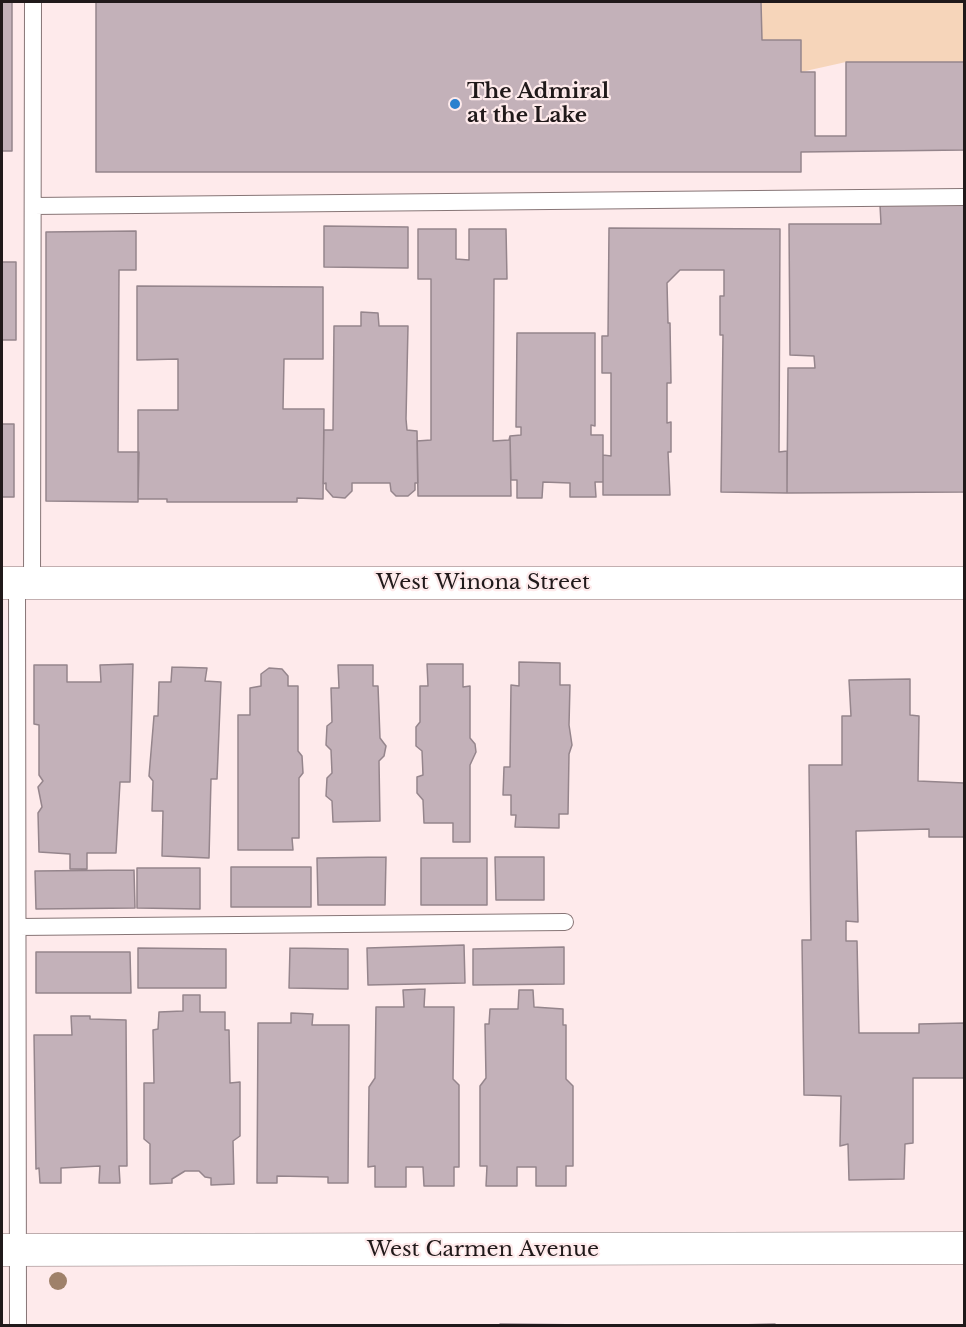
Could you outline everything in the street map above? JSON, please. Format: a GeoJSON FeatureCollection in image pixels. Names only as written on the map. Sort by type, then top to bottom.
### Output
{"type":"FeatureCollection","features":[{"type":"Feature","properties":{"kind":"street","name":"West Winona Street"},"geometry":{"type":"LineString","coordinates":[[17,583],[964,583]]}},
{"type":"Feature","properties":{"kind":"street","name":"West Carmen Avenue"},"geometry":{"type":"LineString","coordinates":[[10,1250],[964,1248]]}},
{"type":"Feature","properties":{"kind":"lane"},"geometry":{"type":"LineString","coordinates":[[18,1326],[10,1250],[18,927],[17,583],[33,206],[33,2]]}},
{"type":"Feature","properties":{"kind":"lane"},"geometry":{"type":"LineString","coordinates":[[33,206],[964,197]]}},
{"type":"Feature","properties":{"kind":"lane"},"geometry":{"type":"LineString","coordinates":[[18,927],[565,922]]}},
{"type":"Feature","properties":{"kind":"shaded area"},"geometry":{"type":"Polygon","coordinates":[[[761,2],[964,2],[964,62],[846,62],[801,72],[800,40],[762,40],[761,2]]]}},
{"type":"Feature","properties":{"kind":"building"},"geometry":{"type":"Polygon","coordinates":[[[2,2],[12,2],[12,151],[2,151],[2,2]]]}},
{"type":"Feature","properties":{"kind":"building","name":"The Admiral at the Lake"},"geometry":{"type":"Polygon","coordinates":[[[96,2],[761,2],[762,40],[801,40],[801,72],[815,72],[815,136],[846,136],[846,62],[964,62],[964,150],[801,152],[801,172],[96,172],[96,2]]]}},
{"type":"Feature","properties":{"kind":"building"},"geometry":{"type":"Polygon","coordinates":[[[880,205],[964,205],[964,492],[787,493],[788,368],[815,368],[814,356],[790,355],[789,224],[881,224],[880,205]]]}},
{"type":"Feature","properties":{"kind":"building"},"geometry":{"type":"Polygon","coordinates":[[[324,226],[408,227],[408,268],[324,267],[324,226]]]}},
{"type":"Feature","properties":{"kind":"building"},"geometry":{"type":"Polygon","coordinates":[[[609,228],[780,229],[779,452],[787,451],[787,493],[721,492],[723,335],[720,335],[720,296],[724,296],[724,270],[680,270],[667,283],[671,383],[667,383],[667,423],[671,422],[671,452],[668,452],[670,495],[603,495],[603,455],[611,456],[611,373],[602,373],[602,336],[608,336],[609,228]]]}},
{"type":"Feature","properties":{"kind":"building"},"geometry":{"type":"Polygon","coordinates":[[[418,229],[456,229],[456,259],[469,260],[469,229],[506,229],[507,279],[494,279],[493,441],[509,440],[510,436],[511,496],[418,496],[417,441],[431,440],[431,279],[418,279],[418,229]]]}},
{"type":"Feature","properties":{"kind":"building"},"geometry":{"type":"Polygon","coordinates":[[[136,231],[136,270],[119,270],[118,452],[139,452],[138,502],[46,501],[46,232],[136,231]]]}},
{"type":"Feature","properties":{"kind":"building"},"geometry":{"type":"Polygon","coordinates":[[[2,262],[16,262],[16,340],[2,340],[2,262]]]}},
{"type":"Feature","properties":{"kind":"building"},"geometry":{"type":"Polygon","coordinates":[[[137,286],[323,287],[323,359],[284,359],[283,409],[324,409],[323,499],[297,498],[297,502],[167,502],[167,499],[138,499],[138,410],[178,410],[178,359],[137,360],[137,286]]]}},
{"type":"Feature","properties":{"kind":"building"},"geometry":{"type":"Polygon","coordinates":[[[361,312],[378,313],[379,326],[408,326],[406,419],[407,430],[417,431],[418,483],[415,483],[415,490],[408,496],[396,496],[391,491],[390,483],[352,483],[352,491],[345,498],[333,497],[326,489],[326,483],[323,484],[324,430],[333,430],[334,326],[361,326],[361,312]]]}},
{"type":"Feature","properties":{"kind":"building"},"geometry":{"type":"Polygon","coordinates":[[[517,333],[595,333],[595,426],[591,425],[591,435],[603,435],[603,482],[595,482],[596,497],[570,497],[570,483],[543,482],[542,498],[517,498],[517,480],[511,480],[510,436],[521,435],[521,427],[516,427],[517,333]]]}},
{"type":"Feature","properties":{"kind":"building"},"geometry":{"type":"Polygon","coordinates":[[[2,424],[14,424],[14,497],[2,497],[2,424]]]}},
{"type":"Feature","properties":{"kind":"building"},"geometry":{"type":"Polygon","coordinates":[[[519,662],[560,663],[560,685],[570,685],[569,725],[572,745],[569,754],[568,814],[559,814],[559,828],[515,827],[516,815],[511,815],[511,795],[503,795],[504,767],[510,767],[511,685],[519,686],[519,662]]]}},
{"type":"Feature","properties":{"kind":"building"},"geometry":{"type":"Polygon","coordinates":[[[133,664],[130,782],[120,782],[116,853],[87,853],[87,869],[70,869],[70,854],[39,852],[38,813],[42,807],[38,787],[43,781],[39,775],[39,725],[34,724],[34,665],[67,665],[67,682],[101,682],[100,665],[133,664]]]}},
{"type":"Feature","properties":{"kind":"building"},"geometry":{"type":"Polygon","coordinates":[[[427,664],[463,664],[463,687],[470,686],[470,738],[475,744],[476,752],[470,765],[470,842],[453,842],[453,823],[424,823],[423,800],[417,793],[417,777],[423,775],[422,751],[416,746],[416,727],[420,722],[420,686],[428,686],[427,664]]]}},
{"type":"Feature","properties":{"kind":"building"},"geometry":{"type":"Polygon","coordinates":[[[338,665],[373,665],[373,686],[378,686],[380,738],[386,746],[384,756],[379,761],[380,821],[333,822],[332,801],[326,796],[327,778],[332,773],[331,750],[326,745],[327,726],[332,722],[331,688],[339,688],[338,665]]]}},
{"type":"Feature","properties":{"kind":"building"},"geometry":{"type":"Polygon","coordinates":[[[172,667],[207,668],[205,681],[221,682],[217,779],[211,779],[209,858],[162,856],[163,811],[152,811],[153,781],[149,776],[154,716],[158,716],[159,682],[171,682],[172,667]]]}},
{"type":"Feature","properties":{"kind":"building"},"geometry":{"type":"Polygon","coordinates":[[[269,668],[282,669],[288,676],[288,686],[298,686],[298,751],[302,756],[303,773],[299,778],[299,838],[292,838],[293,850],[238,850],[238,715],[250,715],[250,688],[261,686],[261,674],[269,668]]]}},
{"type":"Feature","properties":{"kind":"building"},"geometry":{"type":"Polygon","coordinates":[[[910,679],[910,715],[919,716],[918,781],[964,783],[964,837],[929,837],[929,829],[856,831],[858,922],[846,921],[846,941],[857,941],[859,1033],[919,1033],[919,1024],[964,1023],[964,1078],[913,1078],[913,1143],[905,1144],[904,1179],[849,1180],[848,1144],[840,1146],[841,1096],[804,1095],[802,940],[811,940],[809,765],[842,765],[842,716],[851,716],[849,680],[910,679]]]}},
{"type":"Feature","properties":{"kind":"building"},"geometry":{"type":"Polygon","coordinates":[[[386,857],[385,905],[318,905],[317,858],[386,857]]]}},
{"type":"Feature","properties":{"kind":"building"},"geometry":{"type":"Polygon","coordinates":[[[495,857],[544,857],[544,900],[496,900],[495,857]]]}},
{"type":"Feature","properties":{"kind":"building"},"geometry":{"type":"Polygon","coordinates":[[[421,858],[487,858],[487,905],[421,905],[421,858]]]}},
{"type":"Feature","properties":{"kind":"building"},"geometry":{"type":"Polygon","coordinates":[[[231,867],[311,867],[311,907],[231,907],[231,867]]]}},
{"type":"Feature","properties":{"kind":"building"},"geometry":{"type":"Polygon","coordinates":[[[137,868],[200,868],[200,909],[137,908],[137,868]]]}},
{"type":"Feature","properties":{"kind":"building"},"geometry":{"type":"Polygon","coordinates":[[[134,870],[135,908],[36,909],[35,871],[134,870]]]}},
{"type":"Feature","properties":{"kind":"building"},"geometry":{"type":"Polygon","coordinates":[[[464,945],[465,983],[368,985],[367,948],[464,945]]]}},
{"type":"Feature","properties":{"kind":"building"},"geometry":{"type":"Polygon","coordinates":[[[564,947],[564,984],[473,985],[473,949],[564,947]]]}},
{"type":"Feature","properties":{"kind":"building"},"geometry":{"type":"Polygon","coordinates":[[[138,948],[226,949],[226,988],[138,988],[138,948]]]}},
{"type":"Feature","properties":{"kind":"building"},"geometry":{"type":"Polygon","coordinates":[[[290,948],[348,949],[348,989],[289,988],[290,948]]]}},
{"type":"Feature","properties":{"kind":"building"},"geometry":{"type":"Polygon","coordinates":[[[36,952],[130,952],[131,993],[36,993],[36,952]]]}},
{"type":"Feature","properties":{"kind":"building"},"geometry":{"type":"Polygon","coordinates":[[[425,989],[424,1007],[454,1007],[453,1079],[459,1085],[459,1167],[454,1167],[454,1186],[424,1186],[423,1167],[406,1167],[406,1187],[375,1187],[375,1166],[368,1167],[369,1087],[375,1078],[376,1007],[404,1007],[403,990],[425,989]]]}},
{"type":"Feature","properties":{"kind":"building"},"geometry":{"type":"Polygon","coordinates":[[[519,990],[533,990],[534,1007],[563,1009],[563,1025],[566,1025],[566,1079],[573,1086],[573,1166],[566,1166],[566,1186],[536,1186],[536,1167],[517,1167],[517,1186],[486,1186],[487,1166],[480,1166],[480,1086],[486,1078],[485,1024],[489,1024],[490,1009],[518,1009],[519,990]]]}},
{"type":"Feature","properties":{"kind":"building"},"geometry":{"type":"Polygon","coordinates":[[[183,995],[200,995],[200,1012],[225,1012],[225,1030],[229,1030],[230,1083],[240,1082],[240,1136],[233,1141],[234,1184],[211,1185],[211,1178],[205,1177],[199,1171],[185,1171],[172,1179],[172,1183],[150,1184],[150,1144],[144,1139],[144,1083],[154,1083],[153,1030],[158,1029],[159,1012],[183,1011],[183,995]]]}},
{"type":"Feature","properties":{"kind":"building"},"geometry":{"type":"Polygon","coordinates":[[[291,1013],[313,1014],[312,1025],[349,1025],[348,1183],[328,1183],[328,1177],[277,1176],[277,1183],[257,1183],[258,1023],[291,1023],[291,1013]]]}},
{"type":"Feature","properties":{"kind":"building"},"geometry":{"type":"Polygon","coordinates":[[[71,1016],[126,1020],[127,1166],[119,1166],[120,1183],[99,1183],[100,1166],[61,1168],[61,1183],[40,1183],[39,1168],[36,1169],[34,1035],[72,1035],[71,1016]]]}},
{"type":"Feature","properties":{"kind":"building"},"geometry":{"type":"Polygon","coordinates":[[[500,1324],[589,1325],[589,1326],[500,1326],[500,1324]]]}},
{"type":"Feature","properties":{"kind":"building"},"geometry":{"type":"Polygon","coordinates":[[[775,1324],[775,1326],[704,1326],[775,1324]]]}},
{"type":"Feature","properties":{"kind":"place","name":"The Admiral at the Lake"},"geometry":{"type":"Point","coordinates":[455,104]}}]}
